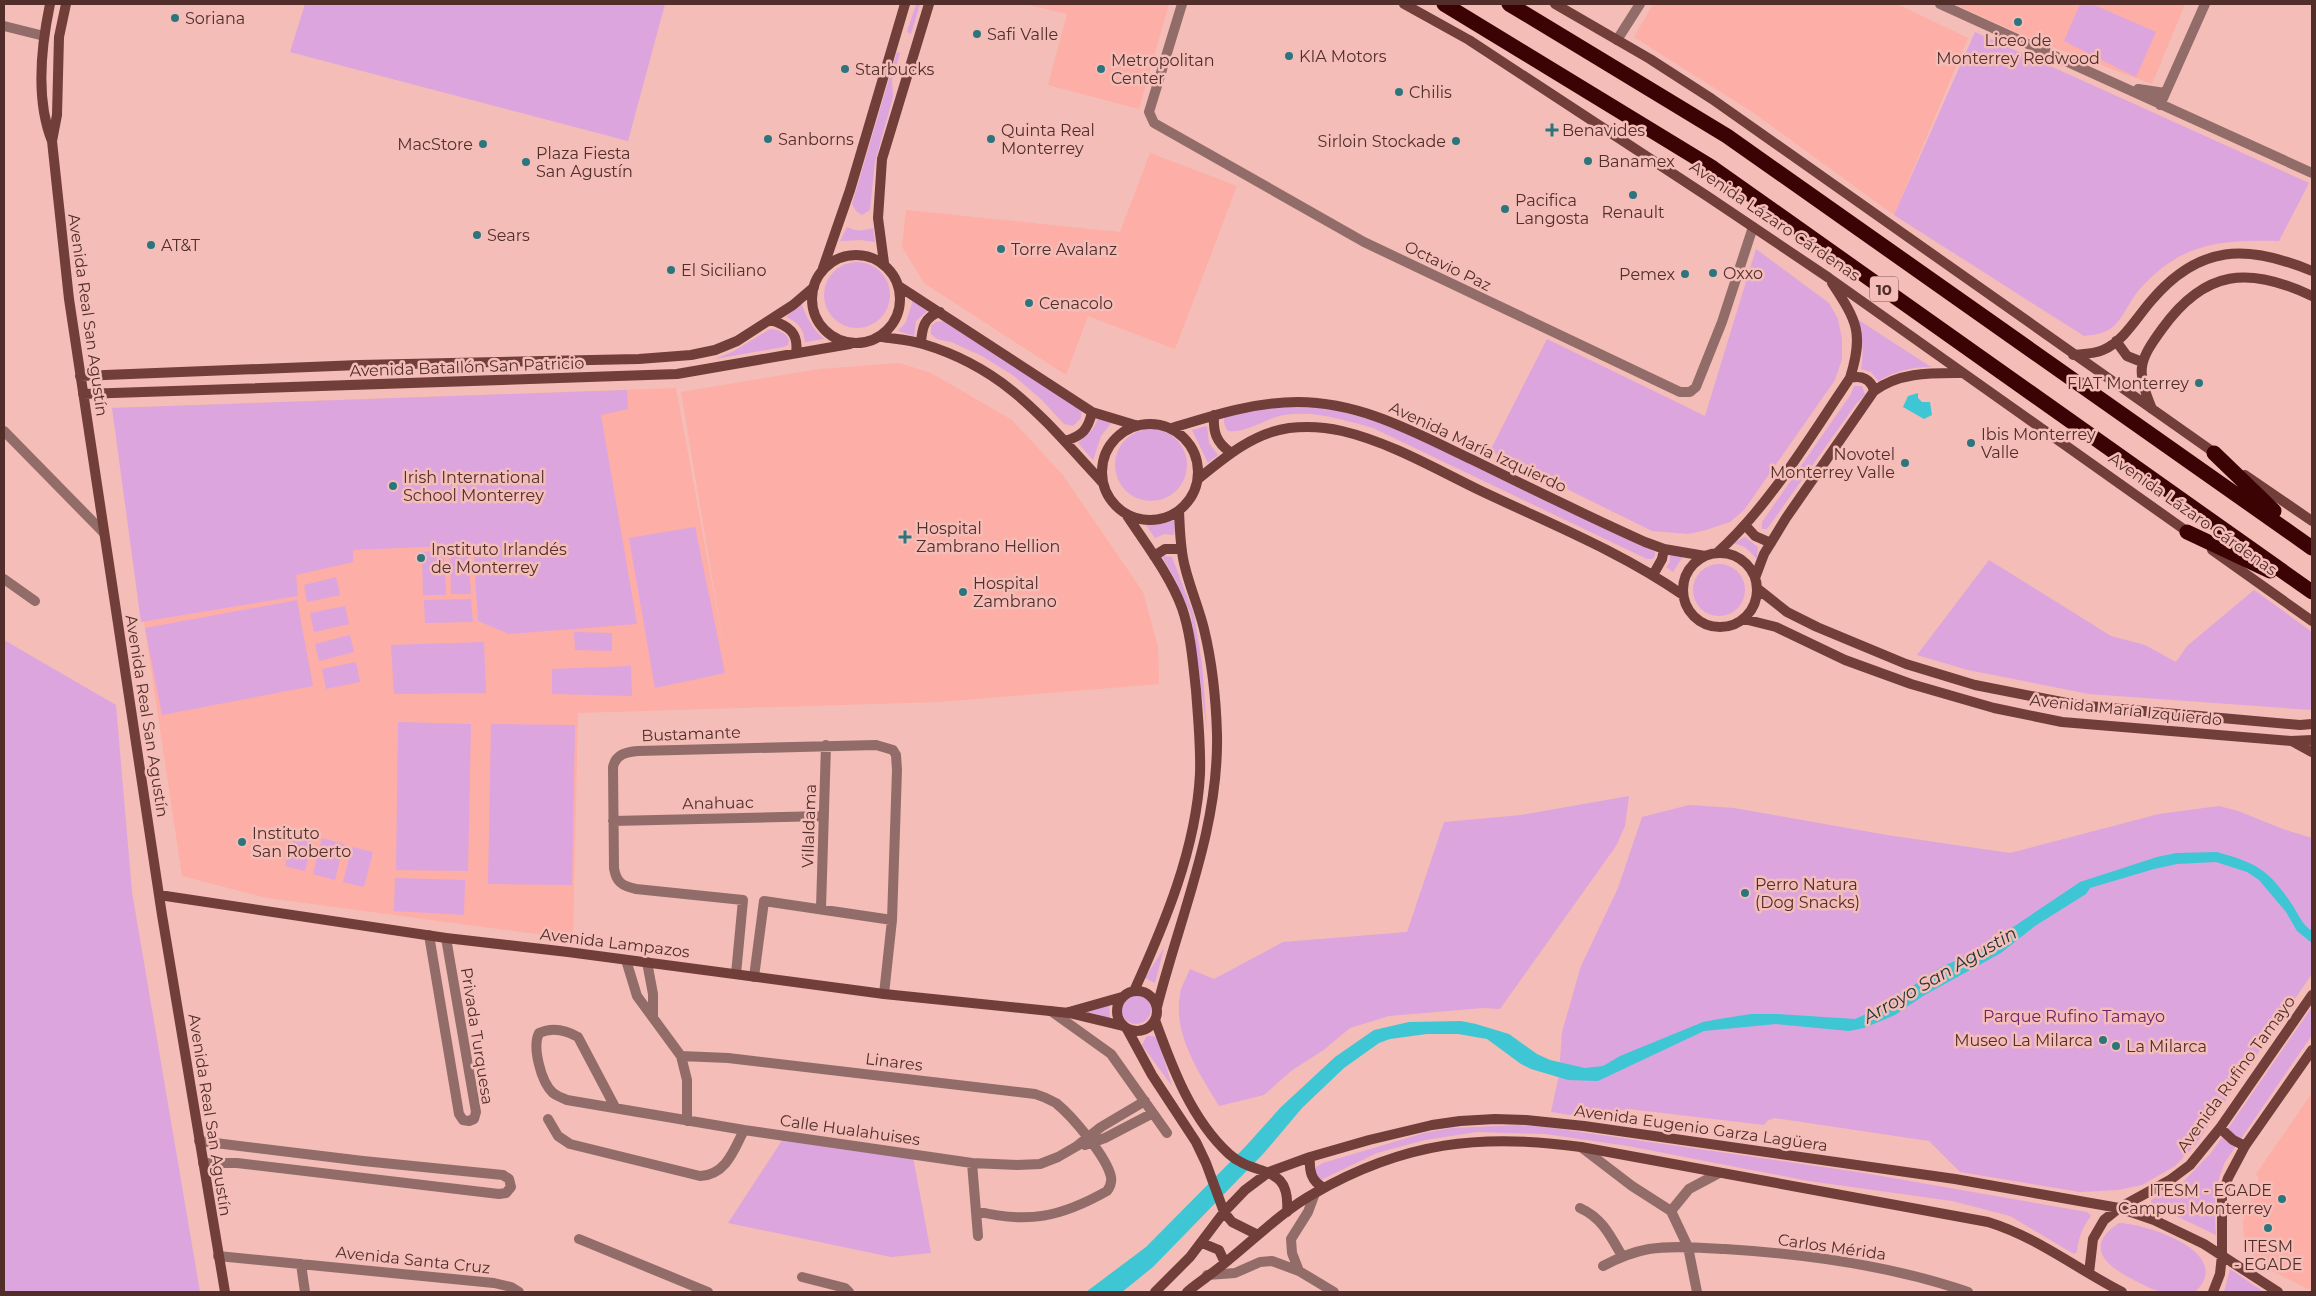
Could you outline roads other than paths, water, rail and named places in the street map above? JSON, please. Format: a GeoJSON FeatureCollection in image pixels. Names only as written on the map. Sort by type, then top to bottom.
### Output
{"type":"FeatureCollection","features":[{"type":"Feature","properties":{"kind":"highway","name":"Avenida Lázaro Cárdenas"},"geometry":{"type":"LineString","coordinates":[[1444,4],[1713,168],[2309,590]]}},
{"type":"Feature","properties":{"kind":"highway","name":"10"},"geometry":{"type":"LineString","coordinates":[[1509,4],[1726,136],[2312,547]]}},
{"type":"Feature","properties":{"kind":"highway"},"geometry":{"type":"LineString","coordinates":[[2214,453],[2312,547]]}},
{"type":"Feature","properties":{"kind":"highway"},"geometry":{"type":"LineString","coordinates":[[2187,532],[2309,590]]}},
{"type":"Feature","properties":{"kind":"street","name":"Avenida Real San Agustín"},"geometry":{"type":"LineString","coordinates":[[50,4],[44,36],[44,116],[52,141],[58,210],[80,376],[159,895],[202,1164],[225,1292]]}},
{"type":"Feature","properties":{"kind":"street","name":"Avenida Real San Agustín"},"geometry":{"type":"LineString","coordinates":[[52,141],[56,124],[60,37],[66,4]]}},
{"type":"Feature","properties":{"kind":"street"},"geometry":{"type":"LineString","coordinates":[[823,268],[844,256],[856,255],[868,256],[884,263],[891,270],[900,288],[898,314],[893,325],[882,337],[867,343],[850,344],[832,337],[822,327],[815,315],[813,302],[814,287],[823,268],[850,190],[905,4]]}},
{"type":"Feature","properties":{"kind":"street"},"geometry":{"type":"LineString","coordinates":[[884,263],[878,218],[882,159],[929,4]]}},
{"type":"Feature","properties":{"kind":"street","name":"Octavio Paz"},"geometry":{"type":"LineString","coordinates":[[1182,4],[1149,112],[1154,123],[1364,242],[1680,392],[1690,392],[1696,387],[1722,322],[1753,227]]}},
{"type":"Feature","properties":{"kind":"street","name":"Avenida Lázaro Cárdenas"},"geometry":{"type":"LineString","coordinates":[[1404,4],[1469,40],[1753,227],[1828,278],[2312,621]]}},
{"type":"Feature","properties":{"kind":"street"},"geometry":{"type":"LineString","coordinates":[[1555,4],[1720,104],[2073,355],[2312,521]]}},
{"type":"Feature","properties":{"kind":"street"},"geometry":{"type":"LineString","coordinates":[[1617,40],[1640,4]]}},
{"type":"Feature","properties":{"kind":"street"},"geometry":{"type":"LineString","coordinates":[[1940,4],[2312,173]]}},
{"type":"Feature","properties":{"kind":"street"},"geometry":{"type":"LineString","coordinates":[[2160,104],[2205,4]]}},
{"type":"Feature","properties":{"kind":"street"},"geometry":{"type":"LineString","coordinates":[[4,26],[44,36]]}},
{"type":"Feature","properties":{"kind":"street"},"geometry":{"type":"LineString","coordinates":[[2112,83],[2144,91],[2165,93]]}},
{"type":"Feature","properties":{"kind":"street"},"geometry":{"type":"LineString","coordinates":[[2073,355],[2103,350],[2116,341],[2171,279],[2181,271],[2208,258],[2241,253],[2260,254],[2288,261],[2312,271]]}},
{"type":"Feature","properties":{"kind":"street"},"geometry":{"type":"LineString","coordinates":[[2153,410],[2142,382],[2142,362],[2149,348],[2183,302],[2198,291],[2214,283],[2242,277],[2259,278],[2288,285],[2312,296]]}},
{"type":"Feature","properties":{"kind":"street"},"geometry":{"type":"LineString","coordinates":[[1717,553],[1746,526],[1850,378],[1856,359],[1858,335],[1852,315],[1828,278]]}},
{"type":"Feature","properties":{"kind":"street","name":"Avenida Batallón San Patricio"},"geometry":{"type":"LineString","coordinates":[[80,376],[658,358],[715,350],[737,341],[771,320],[814,287]]}},
{"type":"Feature","properties":{"kind":"street"},"geometry":{"type":"LineString","coordinates":[[900,288],[940,312],[1092,412],[1135,425],[1154,423],[1172,428],[1185,438],[1192,447],[1196,456],[1198,479]]}},
{"type":"Feature","properties":{"kind":"street"},"geometry":{"type":"LineString","coordinates":[[921,343],[925,322],[940,312]]}},
{"type":"Feature","properties":{"kind":"street"},"geometry":{"type":"LineString","coordinates":[[771,320],[785,325],[794,335],[797,342],[796,353]]}},
{"type":"Feature","properties":{"kind":"street"},"geometry":{"type":"LineString","coordinates":[[882,337],[921,343],[966,360],[1006,384],[1065,441],[1102,482],[1115,505],[1126,514],[1154,556],[1182,608],[1187,627],[1197,700],[1200,774],[1191,832],[1182,869],[1153,950],[1134,991]]}},
{"type":"Feature","properties":{"kind":"street"},"geometry":{"type":"LineString","coordinates":[[2116,341],[2127,356],[2142,362]]}},
{"type":"Feature","properties":{"kind":"street","name":"Avenida Batallón San Patricio"},"geometry":{"type":"LineString","coordinates":[[83,394],[677,374],[850,344]]}},
{"type":"Feature","properties":{"kind":"street"},"geometry":{"type":"LineString","coordinates":[[1755,578],[1771,542],[1874,391],[1896,379],[1925,374],[1961,374]]}},
{"type":"Feature","properties":{"kind":"street"},"geometry":{"type":"LineString","coordinates":[[1850,378],[1865,378],[1870,381],[1874,391]]}},
{"type":"Feature","properties":{"kind":"street","name":"Avenida María Izquierdo"},"geometry":{"type":"LineString","coordinates":[[1172,428],[1255,405],[1300,402],[1338,406],[1374,415],[1405,427],[1630,535],[1664,549],[1705,556]]}},
{"type":"Feature","properties":{"kind":"street"},"geometry":{"type":"LineString","coordinates":[[1065,441],[1083,434],[1089,425],[1092,412]]}},
{"type":"Feature","properties":{"kind":"street"},"geometry":{"type":"LineString","coordinates":[[1214,416],[1214,432],[1217,440],[1230,452]]}},
{"type":"Feature","properties":{"kind":"street"},"geometry":{"type":"LineString","coordinates":[[1102,482],[1103,466],[1108,451],[1118,437],[1135,425]]}},
{"type":"Feature","properties":{"kind":"street"},"geometry":{"type":"LineString","coordinates":[[1126,514],[1153,520],[1171,516],[1179,511],[1187,502],[1198,479],[1230,452],[1258,437],[1287,428],[1323,428],[1364,437],[1653,574],[1683,595]]}},
{"type":"Feature","properties":{"kind":"street"},"geometry":{"type":"LineString","coordinates":[[4,431],[104,534]]}},
{"type":"Feature","properties":{"kind":"street"},"geometry":{"type":"LineString","coordinates":[[1179,511],[1181,549],[1185,569],[1204,631],[1210,662],[1217,734],[1216,764],[1214,797],[1205,841],[1157,1007],[1156,1020],[1176,1076],[1213,1136],[1236,1159],[1269,1172],[1280,1180],[1285,1186],[1288,1201],[1287,1212]]}},
{"type":"Feature","properties":{"kind":"street"},"geometry":{"type":"LineString","coordinates":[[1746,526],[1755,536],[1771,542]]}},
{"type":"Feature","properties":{"kind":"street"},"geometry":{"type":"LineString","coordinates":[[1154,556],[1166,549],[1181,549]]}},
{"type":"Feature","properties":{"kind":"street"},"geometry":{"type":"LineString","coordinates":[[1653,574],[1662,559],[1664,549]]}},
{"type":"Feature","properties":{"kind":"street"},"geometry":{"type":"LineString","coordinates":[[1717,553],[1733,555],[1747,564],[1755,578],[1758,589],[1754,606],[1744,619],[1730,626],[1714,627],[1699,621],[1688,610],[1683,595],[1684,579],[1692,565],[1705,556],[1717,553]]}},
{"type":"Feature","properties":{"kind":"street"},"geometry":{"type":"LineString","coordinates":[[4,579],[35,601]]}},
{"type":"Feature","properties":{"kind":"street","name":"Avenida María Izquierdo"},"geometry":{"type":"LineString","coordinates":[[1758,589],[1787,612],[1817,627],[1906,664],[1975,685],[2077,705],[2300,726],[2312,724]]}},
{"type":"Feature","properties":{"kind":"street","name":"Avenida María Izquierdo"},"geometry":{"type":"LineString","coordinates":[[1744,619],[1776,627],[1845,660],[1911,684],[1994,708],[2082,724],[2291,741],[2312,740]]}},
{"type":"Feature","properties":{"kind":"street"},"geometry":{"type":"LineString","coordinates":[[2246,720],[2247,737]]}},
{"type":"Feature","properties":{"kind":"street"},"geometry":{"type":"LineString","coordinates":[[2291,741],[2312,752]]}},
{"type":"Feature","properties":{"kind":"street","name":"Villaldama"},"geometry":{"type":"LineString","coordinates":[[821,908],[826,745]]}},
{"type":"Feature","properties":{"kind":"street","name":"Bustamante"},"geometry":{"type":"LineString","coordinates":[[736,974],[742,900],[636,889],[622,886],[618,882],[614,868],[614,767],[616,759],[623,754],[638,751],[826,745],[883,746],[893,750],[896,755],[892,920],[884,994]]}},
{"type":"Feature","properties":{"kind":"street","name":"Anahuac"},"geometry":{"type":"LineString","coordinates":[[614,821],[824,816]]}},
{"type":"Feature","properties":{"kind":"street","name":"Avenida Lampazos"},"geometry":{"type":"LineString","coordinates":[[159,895],[446,938],[647,962],[884,994],[1068,1013],[1125,1028]]}},
{"type":"Feature","properties":{"kind":"street"},"geometry":{"type":"LineString","coordinates":[[754,977],[764,901],[892,920]]}},
{"type":"Feature","properties":{"kind":"street","name":"Privada Turquesa"},"geometry":{"type":"LineString","coordinates":[[429,935],[459,1114],[463,1120],[469,1121],[474,1119],[476,1112],[446,938]]}},
{"type":"Feature","properties":{"kind":"street"},"geometry":{"type":"LineString","coordinates":[[626,960],[637,996],[654,1017],[680,1056],[687,1080],[687,1121]]}},
{"type":"Feature","properties":{"kind":"street"},"geometry":{"type":"LineString","coordinates":[[647,962],[653,994],[654,1017]]}},
{"type":"Feature","properties":{"kind":"street"},"geometry":{"type":"LineString","coordinates":[[1157,1007],[1144,992],[1134,991],[1122,997],[1118,1002],[1116,1013],[1152,1075],[1196,1142],[1224,1212],[1236,1224],[1258,1235]]}},
{"type":"Feature","properties":{"kind":"street","name":"Avenida Rufino Tamayo"},"geometry":{"type":"LineString","coordinates":[[2089,1273],[2091,1252],[2097,1230],[2104,1220],[2119,1208],[2180,1174],[2220,1128],[2312,995]]}},
{"type":"Feature","properties":{"kind":"street","name":"Avenida Lampazos"},"geometry":{"type":"LineString","coordinates":[[1068,1013],[1122,997]]}},
{"type":"Feature","properties":{"kind":"street"},"geometry":{"type":"LineString","coordinates":[[1052,1011],[1111,1054],[1168,1132]]}},
{"type":"Feature","properties":{"kind":"street"},"geometry":{"type":"LineString","coordinates":[[1125,1028],[1137,1032],[1144,1030],[1156,1020]]}},
{"type":"Feature","properties":{"kind":"street","name":"Calle Hualahuises"},"geometry":{"type":"LineString","coordinates":[[615,1107],[578,1037],[558,1030],[539,1033],[536,1039],[537,1054],[544,1078],[552,1092],[567,1100],[744,1130],[972,1163],[1040,1164],[1154,1113]]}},
{"type":"Feature","properties":{"kind":"street"},"geometry":{"type":"LineString","coordinates":[[446,1038],[462,1036]]}},
{"type":"Feature","properties":{"kind":"street"},"geometry":{"type":"LineString","coordinates":[[2213,1292],[2220,1274],[2222,1255],[2221,1211],[2224,1187],[2245,1146],[2312,1050]]}},
{"type":"Feature","properties":{"kind":"street","name":"Linares"},"geometry":{"type":"LineString","coordinates":[[680,1056],[728,1058],[1035,1094],[1054,1102],[1090,1140],[1110,1175],[1110,1186],[1107,1191],[1053,1214],[1038,1217],[1011,1218],[976,1211]]}},
{"type":"Feature","properties":{"kind":"street","name":"Calle Hualahuises"},"geometry":{"type":"LineString","coordinates":[[1090,1140],[1145,1101]]}},
{"type":"Feature","properties":{"kind":"street"},"geometry":{"type":"LineString","coordinates":[[548,1119],[558,1136],[570,1144],[700,1176],[714,1173],[727,1163],[744,1130]]}},
{"type":"Feature","properties":{"kind":"street","name":"Avenida Eugenio Garza Lagüera"},"geometry":{"type":"LineString","coordinates":[[1155,1292],[1182,1267],[1224,1212],[1245,1190],[1269,1172],[1310,1157],[1432,1125],[1486,1119],[1526,1120],[1955,1179],[2119,1208],[2180,1232],[2222,1255],[2278,1292]]}},
{"type":"Feature","properties":{"kind":"street"},"geometry":{"type":"LineString","coordinates":[[2220,1128],[2233,1140],[2245,1146]]}},
{"type":"Feature","properties":{"kind":"street"},"geometry":{"type":"LineString","coordinates":[[1187,1292],[1287,1212],[1320,1191],[1380,1161],[1418,1149],[1486,1140],[1537,1141],[1581,1147],[1988,1222],[2032,1239],[2122,1292]]}},
{"type":"Feature","properties":{"kind":"street"},"geometry":{"type":"LineString","coordinates":[[199,1141],[363,1162],[503,1175],[509,1179],[511,1187],[506,1193],[499,1194],[237,1163],[202,1164]]}},
{"type":"Feature","properties":{"kind":"street"},"geometry":{"type":"LineString","coordinates":[[1581,1147],[1632,1186],[1671,1211],[1688,1247],[1697,1292]]}},
{"type":"Feature","properties":{"kind":"street"},"geometry":{"type":"LineString","coordinates":[[1310,1157],[1313,1180],[1320,1191]]}},
{"type":"Feature","properties":{"kind":"street"},"geometry":{"type":"LineString","coordinates":[[362,1177],[363,1162]]}},
{"type":"Feature","properties":{"kind":"street"},"geometry":{"type":"LineString","coordinates":[[972,1163],[978,1236]]}},
{"type":"Feature","properties":{"kind":"street"},"geometry":{"type":"LineString","coordinates":[[1671,1211],[1689,1189],[1720,1173]]}},
{"type":"Feature","properties":{"kind":"street"},"geometry":{"type":"LineString","coordinates":[[1299,1271],[1292,1253],[1291,1239],[1320,1191]]}},
{"type":"Feature","properties":{"kind":"street"},"geometry":{"type":"LineString","coordinates":[[1580,1208],[1591,1213],[1603,1224],[1622,1256]]}},
{"type":"Feature","properties":{"kind":"street"},"geometry":{"type":"LineString","coordinates":[[579,1240],[708,1292]]}},
{"type":"Feature","properties":{"kind":"street"},"geometry":{"type":"LineString","coordinates":[[1202,1243],[1219,1250],[1225,1263]]}},
{"type":"Feature","properties":{"kind":"street","name":"Carlos Mérida"},"geometry":{"type":"LineString","coordinates":[[1603,1266],[1622,1256],[1651,1249],[1688,1247],[1754,1251],[1840,1261],[1918,1277],[1968,1292]]}},
{"type":"Feature","properties":{"kind":"street","name":"Avenida Santa Cruz"},"geometry":{"type":"LineString","coordinates":[[218,1256],[494,1283],[519,1292]]}},
{"type":"Feature","properties":{"kind":"street"},"geometry":{"type":"LineString","coordinates":[[1207,1276],[1235,1273],[1264,1261],[1278,1262],[1299,1271],[1334,1292]]}},
{"type":"Feature","properties":{"kind":"street"},"geometry":{"type":"LineString","coordinates":[[301,1264],[305,1292]]}},
{"type":"Feature","properties":{"kind":"street"},"geometry":{"type":"LineString","coordinates":[[802,1277],[823,1288],[845,1288],[849,1292]]}},
{"type":"Feature","properties":{"kind":"water"},"geometry":{"type":"Polygon","coordinates":[[[1918,393],[1918,398],[1922,402],[1930,402],[1932,415],[1924,419],[1903,407],[1908,396],[1918,393]]]}},
{"type":"Feature","properties":{"kind":"water","name":"Arroyo San Agustin"},"geometry":{"type":"Polygon","coordinates":[[[2217,852],[2251,864],[2268,875],[2283,891],[2303,922],[2312,931],[2312,943],[2297,931],[2286,912],[2259,880],[2247,872],[2216,862],[2177,864],[2090,888],[2086,894],[2035,926],[2001,953],[1923,996],[1895,1015],[1864,1028],[1849,1031],[1776,1024],[1704,1031],[1598,1081],[1568,1080],[1531,1069],[1521,1064],[1487,1039],[1458,1034],[1427,1034],[1390,1039],[1379,1043],[1344,1068],[1302,1108],[1264,1153],[1153,1267],[1122,1292],[1086,1292],[1146,1247],[1245,1147],[1280,1108],[1335,1057],[1374,1030],[1409,1022],[1461,1021],[1509,1034],[1537,1054],[1550,1060],[1585,1068],[1603,1066],[1620,1056],[1703,1022],[1719,1019],[1751,1014],[1777,1014],[1855,1019],[1880,1008],[1941,967],[1976,952],[2080,882],[2157,857],[2176,853],[2217,852]]]}},
{"type":"Feature","properties":{"kind":"place","name":"Soriana"},"geometry":{"type":"Point","coordinates":[175,18]}},
{"type":"Feature","properties":{"kind":"place","name":"Liceo de Monterrey Redwood"},"geometry":{"type":"Point","coordinates":[2018,22]}},
{"type":"Feature","properties":{"kind":"place","name":"Safi Valle"},"geometry":{"type":"Point","coordinates":[977,34]}},
{"type":"Feature","properties":{"kind":"place","name":"KIA Motors"},"geometry":{"type":"Point","coordinates":[1289,56]}},
{"type":"Feature","properties":{"kind":"place","name":"Starbucks"},"geometry":{"type":"Point","coordinates":[845,69]}},
{"type":"Feature","properties":{"kind":"place","name":"Metropolitan Center"},"geometry":{"type":"Point","coordinates":[1101,69]}},
{"type":"Feature","properties":{"kind":"place","name":"Chilis"},"geometry":{"type":"Point","coordinates":[1399,92]}},
{"type":"Feature","properties":{"kind":"place","name":"Benavides"},"geometry":{"type":"Point","coordinates":[1552,130]}},
{"type":"Feature","properties":{"kind":"place","name":"Sanborns"},"geometry":{"type":"Point","coordinates":[768,139]}},
{"type":"Feature","properties":{"kind":"place","name":"Quinta Real Monterrey"},"geometry":{"type":"Point","coordinates":[991,139]}},
{"type":"Feature","properties":{"kind":"place","name":"Sirloin Stockade"},"geometry":{"type":"Point","coordinates":[1456,141]}},
{"type":"Feature","properties":{"kind":"place","name":"MacStore"},"geometry":{"type":"Point","coordinates":[483,144]}},
{"type":"Feature","properties":{"kind":"place","name":"Banamex"},"geometry":{"type":"Point","coordinates":[1588,161]}},
{"type":"Feature","properties":{"kind":"place","name":"Plaza Fiesta San Agustín"},"geometry":{"type":"Point","coordinates":[526,162]}},
{"type":"Feature","properties":{"kind":"place","name":"Renault"},"geometry":{"type":"Point","coordinates":[1633,195]}},
{"type":"Feature","properties":{"kind":"place","name":"Pacifica Langosta"},"geometry":{"type":"Point","coordinates":[1505,209]}},
{"type":"Feature","properties":{"kind":"place","name":"Sears"},"geometry":{"type":"Point","coordinates":[477,235]}},
{"type":"Feature","properties":{"kind":"place","name":"AT&T"},"geometry":{"type":"Point","coordinates":[151,245]}},
{"type":"Feature","properties":{"kind":"place","name":"Torre Avalanz"},"geometry":{"type":"Point","coordinates":[1001,249]}},
{"type":"Feature","properties":{"kind":"place","name":"El Siciliano"},"geometry":{"type":"Point","coordinates":[671,270]}},
{"type":"Feature","properties":{"kind":"place","name":"Oxxo"},"geometry":{"type":"Point","coordinates":[1713,273]}},
{"type":"Feature","properties":{"kind":"place","name":"Pemex"},"geometry":{"type":"Point","coordinates":[1685,274]}},
{"type":"Feature","properties":{"kind":"place","name":"Cenacolo"},"geometry":{"type":"Point","coordinates":[1029,303]}},
{"type":"Feature","properties":{"kind":"place","name":"FIAT Monterrey"},"geometry":{"type":"Point","coordinates":[2199,383]}},
{"type":"Feature","properties":{"kind":"place","name":"Ibis Monterrey Valle"},"geometry":{"type":"Point","coordinates":[1971,443]}},
{"type":"Feature","properties":{"kind":"place","name":"Novotel Monterrey Valle"},"geometry":{"type":"Point","coordinates":[1905,463]}},
{"type":"Feature","properties":{"kind":"place","name":"Irish International School Monterrey"},"geometry":{"type":"Point","coordinates":[393,486]}},
{"type":"Feature","properties":{"kind":"place","name":"Hospital Zambrano Hellion"},"geometry":{"type":"Point","coordinates":[905,537]}},
{"type":"Feature","properties":{"kind":"place","name":"Instituto Irlandés de Monterrey"},"geometry":{"type":"Point","coordinates":[421,558]}},
{"type":"Feature","properties":{"kind":"place","name":"Hospital Zambrano"},"geometry":{"type":"Point","coordinates":[963,592]}},
{"type":"Feature","properties":{"kind":"place","name":"Instituto San Roberto"},"geometry":{"type":"Point","coordinates":[242,842]}},
{"type":"Feature","properties":{"kind":"place","name":"Perro Natura (Dog Snacks)"},"geometry":{"type":"Point","coordinates":[1745,893]}},
{"type":"Feature","properties":{"kind":"place","name":"Museo La Milarca"},"geometry":{"type":"Point","coordinates":[2103,1040]}},
{"type":"Feature","properties":{"kind":"place","name":"La Milarca"},"geometry":{"type":"Point","coordinates":[2116,1046]}},
{"type":"Feature","properties":{"kind":"place","name":"ITESM - EGADE Campus Monterrey"},"geometry":{"type":"Point","coordinates":[2282,1199]}},
{"type":"Feature","properties":{"kind":"place","name":"ITESM - EGADE"},"geometry":{"type":"Point","coordinates":[2268,1228]}},
{"type":"Feature","properties":{"kind":"park label","name":"Parque Rufino Tamayo"},"geometry":{"type":"Point","coordinates":[2074,1016]}}]}
